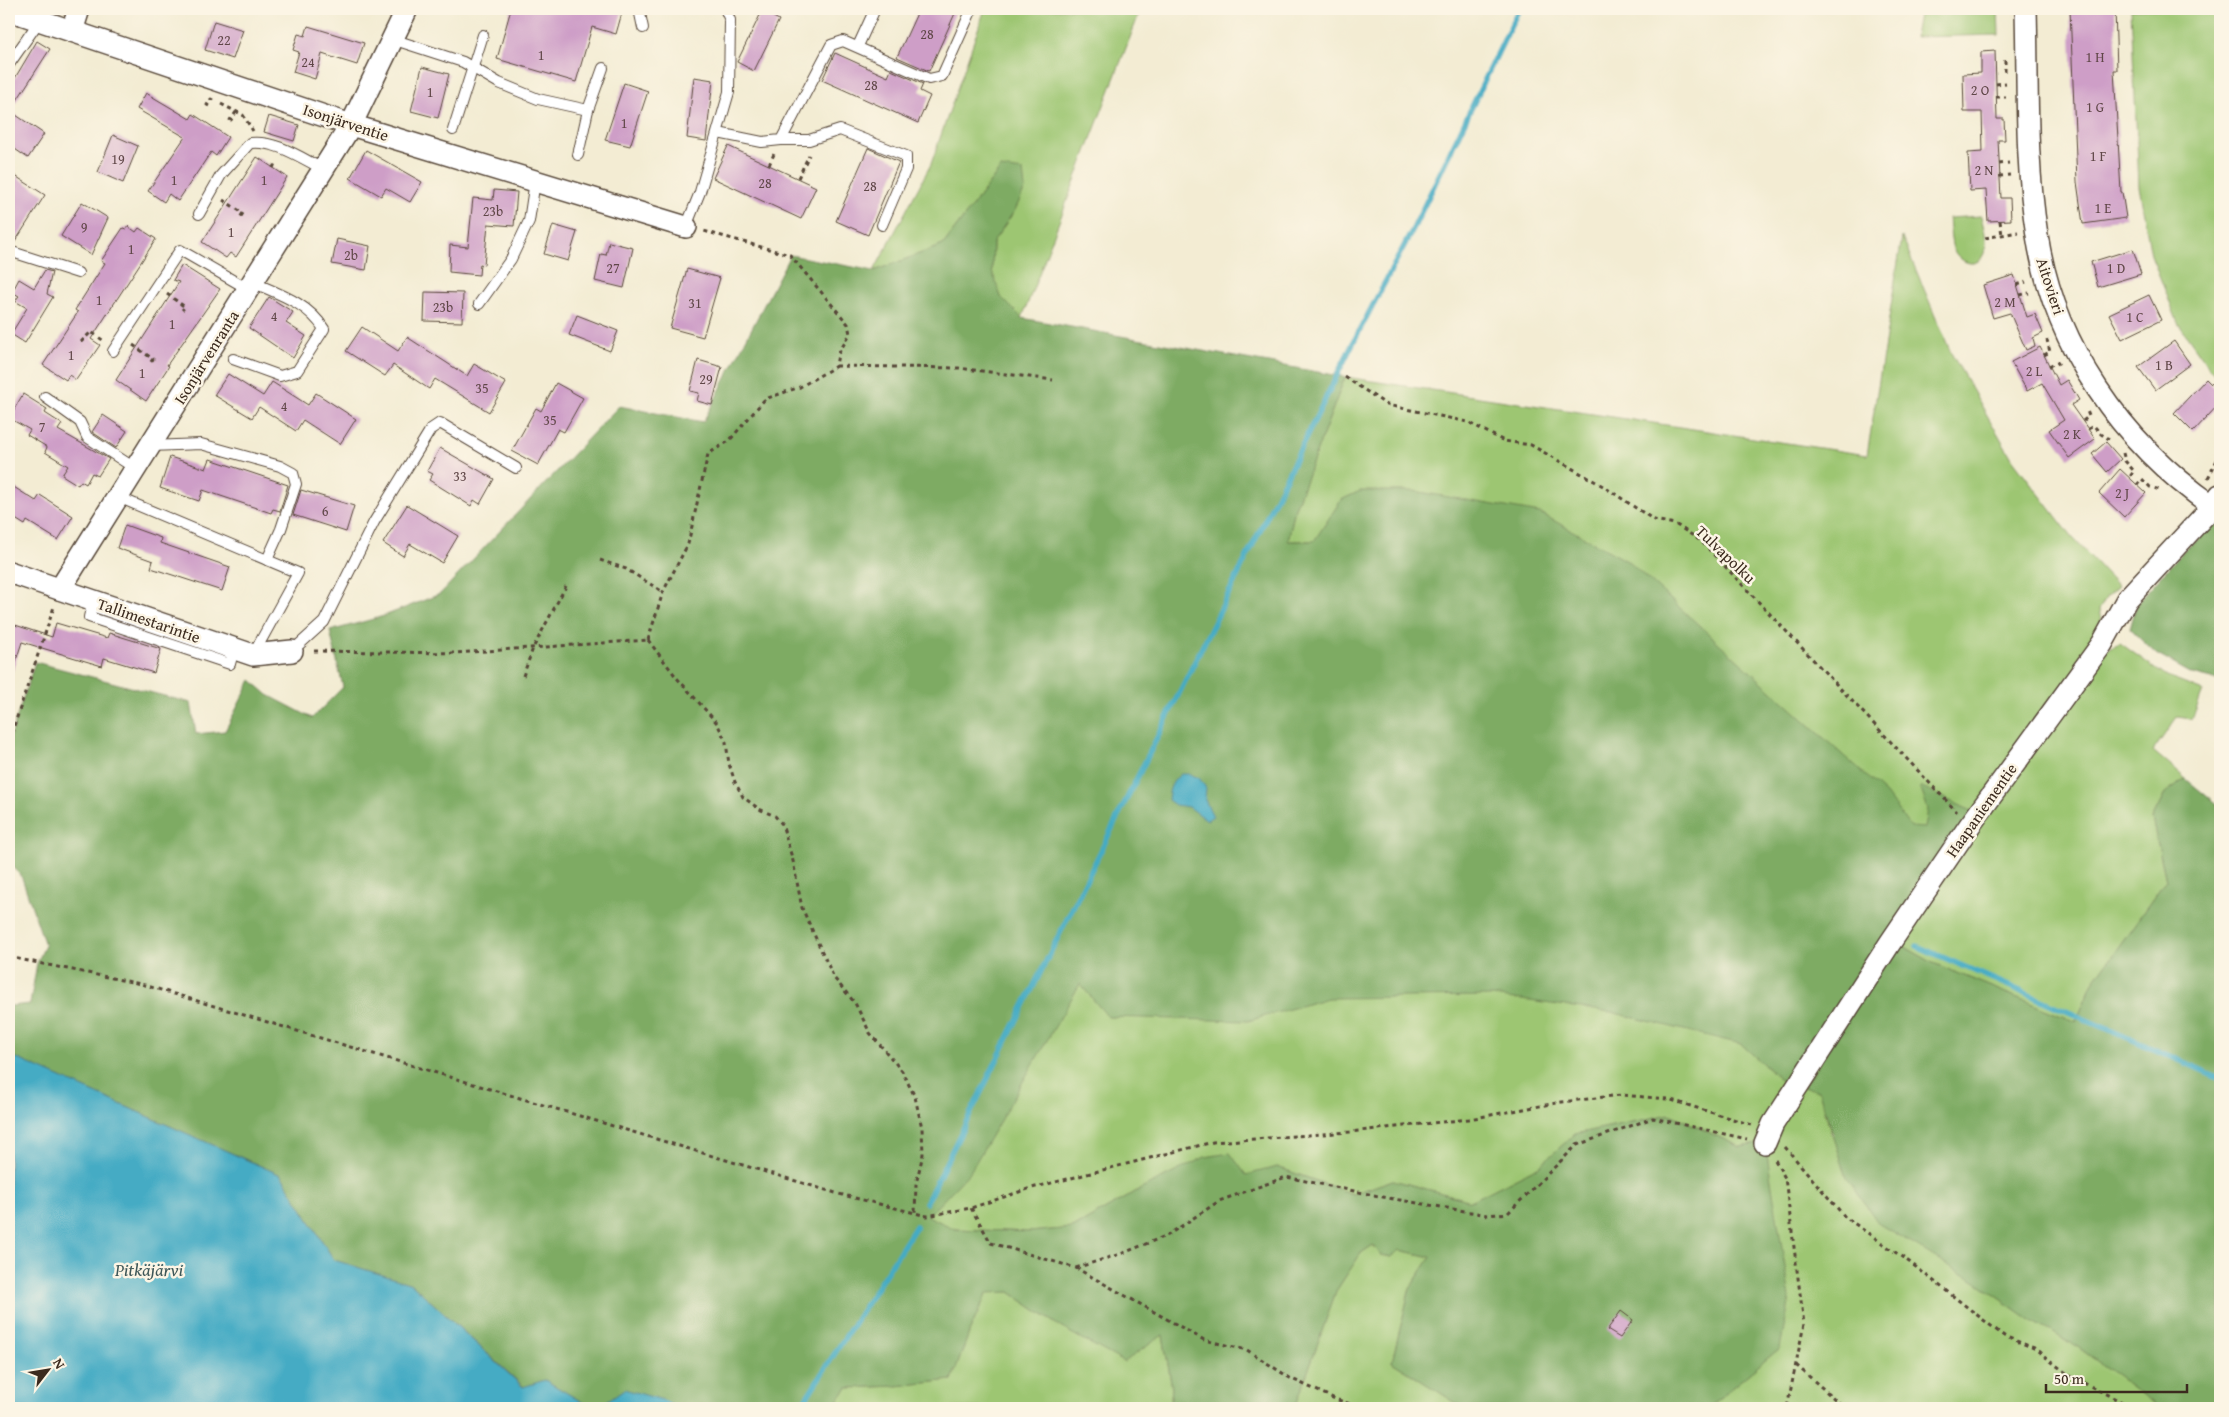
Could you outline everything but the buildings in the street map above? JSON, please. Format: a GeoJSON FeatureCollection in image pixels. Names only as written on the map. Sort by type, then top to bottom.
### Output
{"type":"FeatureCollection","features":[{"type":"Feature","properties":{"kind":"street"},"geometry":{"type":"LineString","coordinates":[[72,31],[79,9]]}},
{"type":"Feature","properties":{"kind":"street","name":"Isonjärvenranta"},"geometry":{"type":"LineString","coordinates":[[60,589],[351,125],[407,9]]}},
{"type":"Feature","properties":{"kind":"street","name":"Aitovieri"},"geometry":{"type":"LineString","coordinates":[[2026,9],[2028,121],[2036,234],[2043,267],[2053,299],[2085,370],[2115,414],[2158,463],[2213,496]]}},
{"type":"Feature","properties":{"kind":"street","name":"Isonjärventie"},"geometry":{"type":"LineString","coordinates":[[9,10],[351,125],[686,227]]}},
{"type":"Feature","properties":{"kind":"street","name":"Haapaniementie"},"geometry":{"type":"LineString","coordinates":[[1768,1136],[1890,943],[1970,825],[2102,644],[2127,599],[2213,496]]}},
{"type":"Feature","properties":{"kind":"street","name":"Tallimestarintie"},"geometry":{"type":"LineString","coordinates":[[9,572],[243,652],[292,651]]}},
{"type":"Feature","properties":{"kind":"lane"},"geometry":{"type":"LineString","coordinates":[[639,9],[643,28]]}},
{"type":"Feature","properties":{"kind":"lane"},"geometry":{"type":"LineString","coordinates":[[686,227],[700,192],[729,92],[730,20],[725,9]]}},
{"type":"Feature","properties":{"kind":"lane"},"geometry":{"type":"LineString","coordinates":[[858,46],[875,9]]}},
{"type":"Feature","properties":{"kind":"lane"},"geometry":{"type":"LineString","coordinates":[[781,140],[831,45],[844,41],[929,79],[942,76],[972,9]]}},
{"type":"Feature","properties":{"kind":"lane"},"geometry":{"type":"LineString","coordinates":[[9,62],[40,20]]}},
{"type":"Feature","properties":{"kind":"lane"},"geometry":{"type":"LineString","coordinates":[[453,130],[483,35]]}},
{"type":"Feature","properties":{"kind":"lane"},"geometry":{"type":"LineString","coordinates":[[392,39],[463,62],[499,83],[538,99],[588,110]]}},
{"type":"Feature","properties":{"kind":"lane"},"geometry":{"type":"LineString","coordinates":[[578,155],[588,110],[603,68]]}},
{"type":"Feature","properties":{"kind":"lane"},"geometry":{"type":"LineString","coordinates":[[718,133],[762,142],[809,140],[840,130],[906,156],[906,169],[882,225]]}},
{"type":"Feature","properties":{"kind":"lane"},"geometry":{"type":"LineString","coordinates":[[200,214],[221,175],[250,143],[262,142],[284,149],[323,169]]}},
{"type":"Feature","properties":{"kind":"lane"},"geometry":{"type":"LineString","coordinates":[[479,304],[511,259],[529,221],[535,181]]}},
{"type":"Feature","properties":{"kind":"lane"},"geometry":{"type":"LineString","coordinates":[[114,349],[180,250],[250,286],[296,302],[317,318],[324,329],[297,371],[280,376],[234,359]]}},
{"type":"Feature","properties":{"kind":"lane"},"geometry":{"type":"LineString","coordinates":[[9,251],[78,273]]}},
{"type":"Feature","properties":{"kind":"lane"},"geometry":{"type":"LineString","coordinates":[[45,396],[80,422],[87,437],[136,469]]}},
{"type":"Feature","properties":{"kind":"lane"},"geometry":{"type":"LineString","coordinates":[[292,651],[324,622],[374,522],[432,429],[440,423],[516,468]]}},
{"type":"Feature","properties":{"kind":"lane"},"geometry":{"type":"LineString","coordinates":[[150,446],[201,444],[280,466],[293,473],[296,484],[281,529],[267,560]]}},
{"type":"Feature","properties":{"kind":"lane"},"geometry":{"type":"LineString","coordinates":[[118,498],[298,573],[243,652]]}},
{"type":"Feature","properties":{"kind":"path"},"geometry":{"type":"LineString","coordinates":[[1996,84],[2006,83]]}},
{"type":"Feature","properties":{"kind":"path"},"geometry":{"type":"LineString","coordinates":[[1996,97],[2006,97]]}},
{"type":"Feature","properties":{"kind":"path"},"geometry":{"type":"LineString","coordinates":[[209,106],[207,105],[211,99],[236,112],[250,123],[258,142]]}},
{"type":"Feature","properties":{"kind":"path"},"geometry":{"type":"LineString","coordinates":[[229,119],[231,120],[236,112]]}},
{"type":"Feature","properties":{"kind":"path"},"geometry":{"type":"LineString","coordinates":[[798,178],[811,148],[809,140]]}},
{"type":"Feature","properties":{"kind":"path"},"geometry":{"type":"LineString","coordinates":[[1999,164],[2009,163]]}},
{"type":"Feature","properties":{"kind":"path"},"geometry":{"type":"LineString","coordinates":[[2000,176],[2010,175]]}},
{"type":"Feature","properties":{"kind":"path"},"geometry":{"type":"LineString","coordinates":[[212,192],[243,213],[240,218]]}},
{"type":"Feature","properties":{"kind":"path"},"geometry":{"type":"LineString","coordinates":[[2000,221],[2002,235]]}},
{"type":"Feature","properties":{"kind":"path"},"geometry":{"type":"LineString","coordinates":[[686,227],[790,255],[848,324],[850,334],[838,354],[836,366]]}},
{"type":"Feature","properties":{"kind":"path"},"geometry":{"type":"LineString","coordinates":[[2017,285],[2026,282]]}},
{"type":"Feature","properties":{"kind":"path"},"geometry":{"type":"LineString","coordinates":[[156,286],[185,307],[182,310]]}},
{"type":"Feature","properties":{"kind":"path"},"geometry":{"type":"LineString","coordinates":[[2020,296],[2029,293]]}},
{"type":"Feature","properties":{"kind":"path"},"geometry":{"type":"LineString","coordinates":[[81,342],[91,332],[114,349]]}},
{"type":"Feature","properties":{"kind":"path"},"geometry":{"type":"LineString","coordinates":[[2044,356],[2050,352],[2046,337]]}},
{"type":"Feature","properties":{"kind":"path"},"geometry":{"type":"LineString","coordinates":[[122,338],[153,359],[150,363]]}},
{"type":"Feature","properties":{"kind":"path"},"geometry":{"type":"LineString","coordinates":[[648,640],[663,592],[688,544],[708,454],[729,441],[765,399],[800,387],[836,366],[959,368],[1053,380]]}},
{"type":"Feature","properties":{"kind":"path","name":"Tulvapolku"},"geometry":{"type":"LineString","coordinates":[[1345,378],[1387,405],[1468,422],[1504,441],[1531,445],[1603,486],[1654,520],[1675,524],[1700,541],[1970,825]]}},
{"type":"Feature","properties":{"kind":"path"},"geometry":{"type":"LineString","coordinates":[[2088,429],[2094,426],[2101,434],[2112,441]]}},
{"type":"Feature","properties":{"kind":"path"},"geometry":{"type":"LineString","coordinates":[[2122,450],[2125,461],[2134,471],[2129,478]]}},
{"type":"Feature","properties":{"kind":"path"},"geometry":{"type":"LineString","coordinates":[[2213,496],[2220,454]]}},
{"type":"Feature","properties":{"kind":"path"},"geometry":{"type":"LineString","coordinates":[[2137,485],[2142,479],[2150,487],[2165,492]]}},
{"type":"Feature","properties":{"kind":"path"},"geometry":{"type":"LineString","coordinates":[[600,560],[626,569],[663,592]]}},
{"type":"Feature","properties":{"kind":"path"},"geometry":{"type":"LineString","coordinates":[[523,676],[534,648],[566,586]]}},
{"type":"Feature","properties":{"kind":"path"},"geometry":{"type":"LineString","coordinates":[[9,741],[60,589]]}},
{"type":"Feature","properties":{"kind":"path"},"geometry":{"type":"LineString","coordinates":[[292,651],[456,653],[648,640]]}},
{"type":"Feature","properties":{"kind":"path"},"geometry":{"type":"LineString","coordinates":[[648,640],[677,678],[717,723],[726,742],[729,764],[735,782],[743,797],[759,810],[775,816],[782,824],[793,861],[802,908],[809,927],[824,952],[834,978],[855,1003],[870,1033],[902,1071],[915,1097],[922,1128],[923,1154],[916,1184],[915,1213]]}},
{"type":"Feature","properties":{"kind":"path"},"geometry":{"type":"LineString","coordinates":[[9,957],[141,984],[829,1191],[927,1216],[971,1208],[1028,1189],[1213,1142],[1350,1132],[1469,1119],[1621,1095],[1668,1099],[1768,1136],[1845,1217],[1912,1264],[2004,1336],[2034,1348],[2070,1376],[2134,1408]]}},
{"type":"Feature","properties":{"kind":"path"},"geometry":{"type":"LineString","coordinates":[[1076,1268],[1126,1252],[1168,1235],[1219,1201],[1286,1177],[1388,1198],[1488,1215],[1508,1213],[1577,1145],[1653,1118],[1768,1136]]}},
{"type":"Feature","properties":{"kind":"path"},"geometry":{"type":"LineString","coordinates":[[1768,1136],[1785,1178],[1804,1324],[1787,1408]]}},
{"type":"Feature","properties":{"kind":"path"},"geometry":{"type":"LineString","coordinates":[[971,1208],[991,1243],[1076,1268],[1204,1340],[1247,1350],[1290,1378],[1335,1399],[1362,1408]]}},
{"type":"Feature","properties":{"kind":"path"},"geometry":{"type":"LineString","coordinates":[[1796,1365],[1845,1408]]}},
{"type":"Feature","properties":{"kind":"green space"},"geometry":{"type":"Polygon","coordinates":[[[985,9],[1141,9],[1022,318],[1001,297],[992,271],[993,242],[1015,210],[1001,168],[943,245],[874,271],[931,164],[985,9]]]}},
{"type":"Feature","properties":{"kind":"green space"},"geometry":{"type":"Polygon","coordinates":[[[1920,9],[1998,9],[1999,35],[1915,37],[1920,9]]]}},
{"type":"Feature","properties":{"kind":"green space"},"geometry":{"type":"Polygon","coordinates":[[[2131,9],[2220,9],[2220,379],[2214,374],[2178,323],[2151,255],[2139,186],[2131,9]]]}},
{"type":"Feature","properties":{"kind":"green space"},"geometry":{"type":"Polygon","coordinates":[[[1001,168],[1023,171],[1025,189],[1015,210],[993,242],[992,271],[1001,297],[1022,318],[1345,377],[1295,508],[1288,541],[1314,541],[1341,500],[1360,491],[1414,491],[1540,513],[1629,562],[1886,794],[1910,827],[1925,828],[1928,809],[1920,787],[1974,812],[1791,1089],[1741,1044],[1611,1012],[1492,996],[1328,998],[1248,1021],[1108,1017],[1080,984],[970,1172],[928,1216],[955,1229],[1030,1232],[1073,1228],[1137,1191],[1205,1157],[1230,1153],[1246,1175],[1277,1167],[1353,1194],[1393,1180],[1471,1201],[1538,1167],[1575,1134],[1670,1114],[1740,1147],[1765,1143],[1790,1298],[1780,1348],[1707,1408],[1633,1406],[1631,1408],[1464,1408],[1392,1362],[1410,1288],[1431,1257],[1399,1250],[1392,1257],[1381,1255],[1373,1245],[1361,1253],[1336,1291],[1295,1408],[1170,1408],[1172,1388],[1163,1335],[1124,1362],[1062,1328],[1010,1292],[987,1293],[970,1330],[952,1380],[896,1386],[847,1388],[831,1408],[681,1408],[663,1400],[624,1390],[597,1408],[592,1408],[545,1380],[524,1387],[412,1284],[334,1260],[281,1175],[9,1055],[9,1004],[11,1006],[30,1004],[37,963],[45,945],[22,878],[9,861],[9,741],[35,662],[191,703],[196,734],[225,731],[251,680],[268,695],[312,718],[343,687],[330,631],[384,616],[440,594],[619,406],[703,422],[790,255],[874,271],[943,245],[1001,168]]]}},
{"type":"Feature","properties":{"kind":"green space"},"geometry":{"type":"Polygon","coordinates":[[[1981,216],[1986,237],[1985,250],[1978,261],[1968,262],[1963,260],[1954,251],[1951,242],[1949,218],[1981,216]]]}},
{"type":"Feature","properties":{"kind":"green space"},"geometry":{"type":"Polygon","coordinates":[[[1902,237],[1951,353],[2013,460],[2072,537],[2118,586],[2107,596],[2099,610],[2103,631],[1803,1087],[1819,1090],[1832,1136],[1978,1283],[2038,1325],[2071,1342],[2161,1408],[1707,1408],[1780,1348],[1780,1241],[1765,1143],[1740,1147],[1670,1114],[1575,1134],[1538,1167],[1471,1201],[1393,1180],[1353,1194],[1277,1167],[1246,1176],[1137,1191],[1073,1228],[1030,1232],[955,1229],[927,1216],[312,718],[343,688],[1311,372],[1330,375],[1246,561],[1311,541],[1288,541],[1295,508],[1345,377],[1867,455],[1902,237]]]}},
{"type":"Feature","properties":{"kind":"green space"},"geometry":{"type":"Polygon","coordinates":[[[2220,514],[2220,681],[2192,674],[2156,654],[2130,629],[2137,603],[2184,550],[2206,532],[2220,514]]]}},
{"type":"Feature","properties":{"kind":"green space"},"geometry":{"type":"Polygon","coordinates":[[[2120,643],[2167,677],[2203,691],[2192,719],[2177,717],[2153,751],[2186,779],[2165,794],[2152,819],[2166,880],[2092,984],[2076,1022],[1933,963],[1898,943],[2106,649],[2120,643]]]}},
{"type":"Feature","properties":{"kind":"green space"},"geometry":{"type":"Polygon","coordinates":[[[2186,779],[2220,807],[2220,1408],[2161,1408],[2071,1342],[2038,1325],[1978,1283],[1879,1224],[1847,1178],[1819,1091],[1803,1087],[1898,943],[1933,963],[2076,1022],[2092,984],[2166,880],[2152,819],[2165,794],[2186,779]]]}},
{"type":"Feature","properties":{"kind":"green space"},"geometry":{"type":"Polygon","coordinates":[[[1373,1245],[1381,1255],[1392,1257],[1399,1250],[1431,1257],[1410,1288],[1392,1362],[1464,1408],[1295,1408],[1336,1291],[1361,1253],[1373,1245]]]}},
{"type":"Feature","properties":{"kind":"green space"},"geometry":{"type":"Polygon","coordinates":[[[987,1292],[1010,1292],[1062,1328],[1163,1335],[1172,1388],[1170,1408],[831,1408],[847,1388],[896,1386],[952,1380],[970,1330],[987,1292]]]}},
{"type":"Feature","properties":{"kind":"water"},"geometry":{"type":"Polygon","coordinates":[[[1181,774],[1189,774],[1200,779],[1206,788],[1205,800],[1213,816],[1207,820],[1189,807],[1175,805],[1168,800],[1169,792],[1175,779],[1181,774]]]}},
{"type":"Feature","properties":{"kind":"water","name":"Pitkäjärvi"},"geometry":{"type":"Polygon","coordinates":[[[9,1055],[281,1175],[334,1260],[412,1284],[523,1387],[545,1380],[592,1408],[9,1408],[9,1055]]]}},
{"type":"Feature","properties":{"kind":"water"},"geometry":{"type":"Polygon","coordinates":[[[624,1389],[663,1400],[681,1408],[597,1408],[624,1389]]]}},
{"type":"Feature","properties":{"kind":"waterway"},"geometry":{"type":"LineString","coordinates":[[926,1203],[1355,339],[1414,227],[1519,9]]}},
{"type":"Feature","properties":{"kind":"waterway"},"geometry":{"type":"LineString","coordinates":[[1917,946],[2220,1078]]}},
{"type":"Feature","properties":{"kind":"waterway"},"geometry":{"type":"LineString","coordinates":[[800,1408],[916,1226]]}}]}
